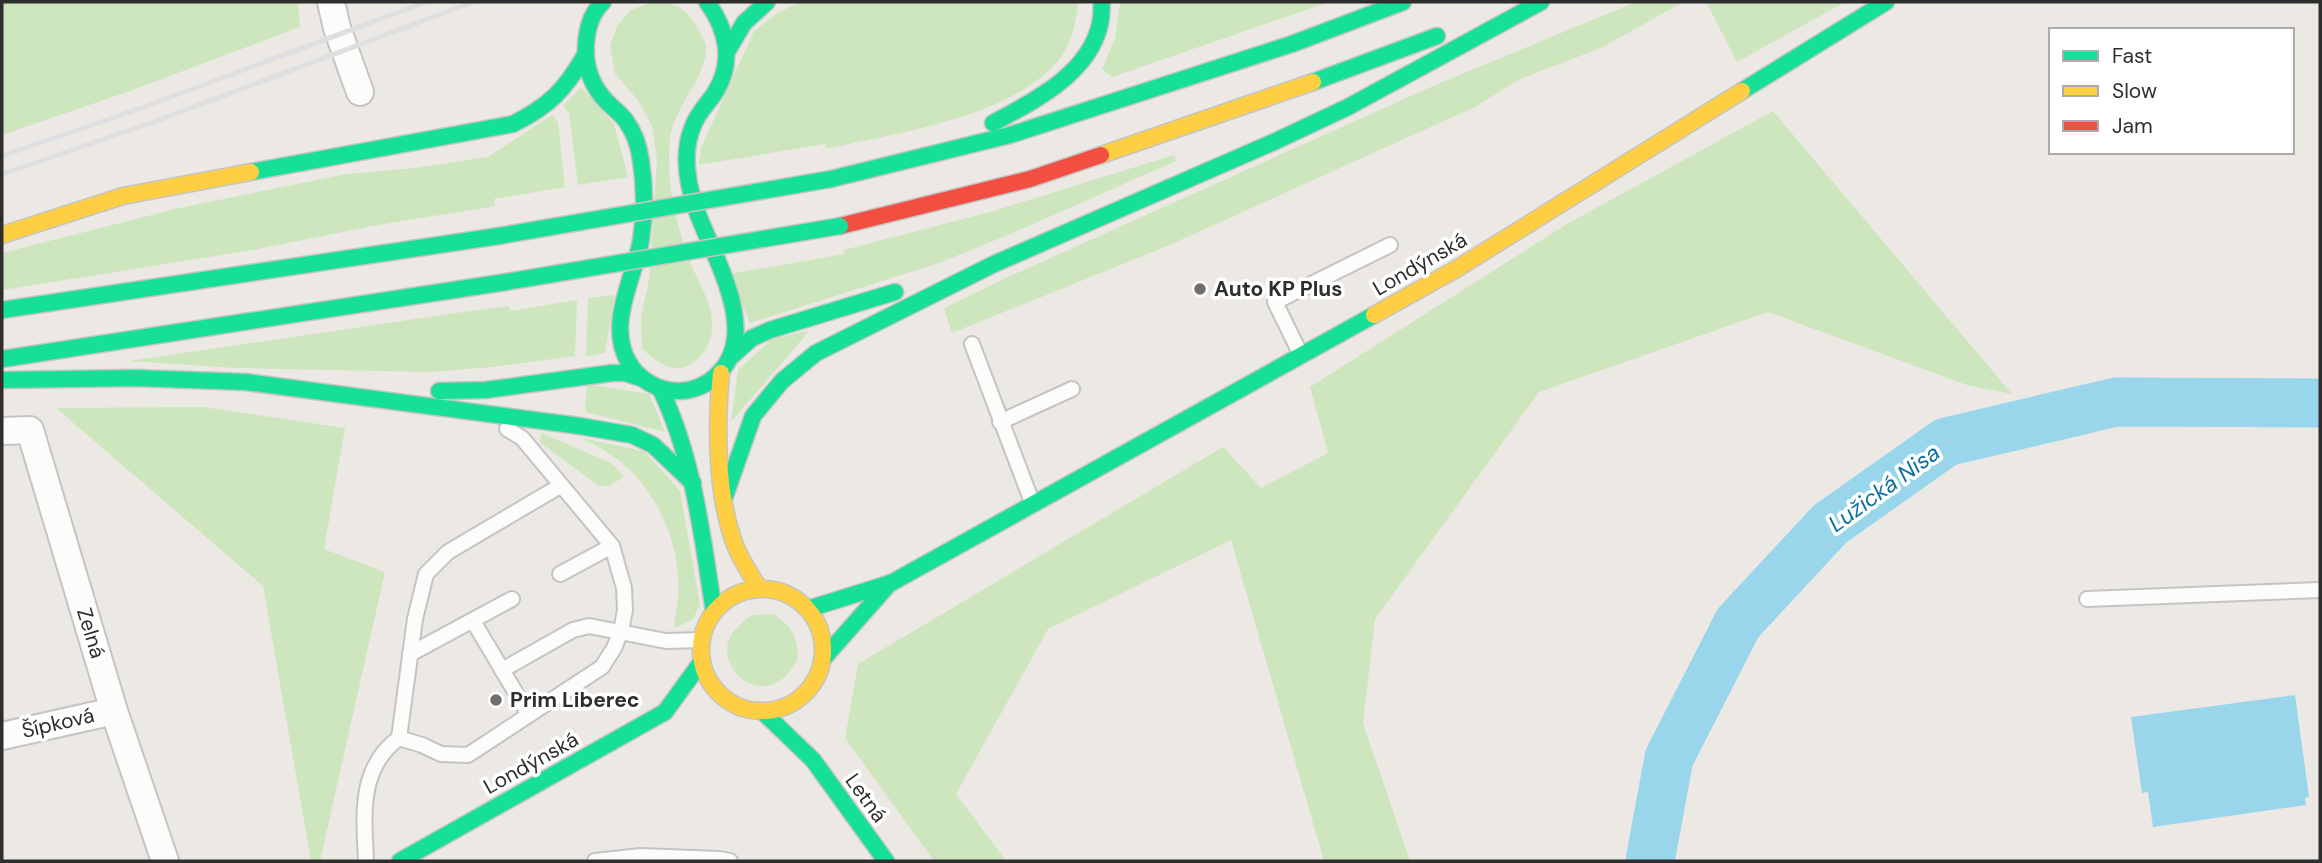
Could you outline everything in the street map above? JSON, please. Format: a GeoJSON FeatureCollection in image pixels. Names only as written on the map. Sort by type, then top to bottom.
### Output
{"type":"FeatureCollection","features":[{"type":"Feature","properties":{"kind":"main road"},"geometry":{"type":"LineString","coordinates":[[707,2],[724,29],[728,50]]}},
{"type":"Feature","properties":{"kind":"main road"},"geometry":{"type":"LineString","coordinates":[[733,355],[737,342],[737,325],[717,259],[689,187],[687,161],[693,124],[717,91],[736,32],[754,11],[767,2]]}},
{"type":"Feature","properties":{"kind":"main road"},"geometry":{"type":"LineString","coordinates":[[934,154],[1055,87],[1082,60],[1097,33],[1102,2]]}},
{"type":"Feature","properties":{"kind":"main road"},"geometry":{"type":"LineString","coordinates":[[2,310],[499,236],[831,179],[1010,135],[1267,52],[1403,2]]}},
{"type":"Feature","properties":{"kind":"main road"},"geometry":{"type":"LineString","coordinates":[[2,359],[506,282],[840,226],[1030,179],[1314,82],[1529,2]]}},
{"type":"Feature","properties":{"kind":"main road"},"geometry":{"type":"LineString","coordinates":[[725,496],[753,416],[791,374],[816,353],[994,264],[1348,107],[1541,2]]}},
{"type":"Feature","properties":{"kind":"main road","name":"Londýnská"},"geometry":{"type":"LineString","coordinates":[[808,609],[891,583],[1032,502],[1458,268],[1886,2]]}},
{"type":"Feature","properties":{"kind":"main road"},"geometry":{"type":"LineString","coordinates":[[600,3],[589,22],[585,55],[590,75],[600,94],[629,124],[637,139],[640,159],[643,222],[620,328],[624,354],[641,378]]}},
{"type":"Feature","properties":{"kind":"main road"},"geometry":{"type":"LineString","coordinates":[[2,235],[123,196],[513,124],[554,102],[569,84],[585,55]]}},
{"type":"Feature","properties":{"kind":"main road"},"geometry":{"type":"LineString","coordinates":[[332,393],[486,390],[612,373],[625,373],[660,388],[678,392],[701,387],[721,373],[733,355],[752,338],[770,330],[994,264]]}},
{"type":"Feature","properties":{"kind":"main road"},"geometry":{"type":"LineString","coordinates":[[721,373],[718,399],[725,496],[733,537],[760,588]]}},
{"type":"Feature","properties":{"kind":"main road"},"geometry":{"type":"LineString","coordinates":[[2,380],[135,378],[246,382],[580,426],[632,435],[653,445],[693,483]]}},
{"type":"Feature","properties":{"kind":"main road"},"geometry":{"type":"LineString","coordinates":[[660,388],[673,412],[693,483],[714,612]]}},
{"type":"Feature","properties":{"kind":"main road","name":"Londýnská"},"geometry":{"type":"LineString","coordinates":[[762,711],[808,697],[822,660],[891,583]]}},
{"type":"Feature","properties":{"kind":"main road"},"geometry":{"type":"LineString","coordinates":[[762,711],[746,709],[730,702],[717,691],[707,677],[702,661],[702,640],[714,612],[726,600],[742,592],[760,588],[778,591],[794,598],[808,609],[818,624],[822,660]]}},
{"type":"Feature","properties":{"kind":"main road","name":"Londýnská"},"geometry":{"type":"LineString","coordinates":[[400,861],[665,712],[702,661]]}},
{"type":"Feature","properties":{"kind":"main road"},"geometry":{"type":"LineString","coordinates":[[665,712],[730,702]]}},
{"type":"Feature","properties":{"kind":"main road","name":"Letná"},"geometry":{"type":"LineString","coordinates":[[762,711],[813,760],[880,859]]}},
{"type":"Feature","properties":{"kind":"main road"},"geometry":{"type":"LineString","coordinates":[[811,732],[813,760]]}},
{"type":"Feature","properties":{"kind":"street"},"geometry":{"type":"LineString","coordinates":[[331,2],[337,28],[360,92]]}},
{"type":"Feature","properties":{"kind":"street","name":"Zelná"},"geometry":{"type":"LineString","coordinates":[[2,431],[30,430],[114,711],[165,861]]}},
{"type":"Feature","properties":{"kind":"street","name":"Šípková"},"geometry":{"type":"LineString","coordinates":[[2,736],[114,711]]}},
{"type":"Feature","properties":{"kind":"lane"},"geometry":{"type":"LineString","coordinates":[[1300,355],[1275,302],[1390,245]]}},
{"type":"Feature","properties":{"kind":"lane"},"geometry":{"type":"LineString","coordinates":[[972,344],[1032,502]]}},
{"type":"Feature","properties":{"kind":"lane"},"geometry":{"type":"LineString","coordinates":[[1000,422],[1072,389]]}},
{"type":"Feature","properties":{"kind":"lane"},"geometry":{"type":"LineString","coordinates":[[399,738],[441,754],[468,755],[601,667],[614,649],[621,631],[625,610],[624,588],[612,546],[522,438],[485,415]]}},
{"type":"Feature","properties":{"kind":"lane"},"geometry":{"type":"LineString","coordinates":[[366,861],[366,785],[384,750],[399,738],[415,619],[426,574],[448,552],[561,486]]}},
{"type":"Feature","properties":{"kind":"lane"},"geometry":{"type":"LineString","coordinates":[[560,574],[612,546]]}},
{"type":"Feature","properties":{"kind":"lane"},"geometry":{"type":"LineString","coordinates":[[2087,599],[2320,590]]}},
{"type":"Feature","properties":{"kind":"lane"},"geometry":{"type":"LineString","coordinates":[[410,654],[512,599]]}},
{"type":"Feature","properties":{"kind":"lane"},"geometry":{"type":"LineString","coordinates":[[472,621],[529,715]]}},
{"type":"Feature","properties":{"kind":"lane"},"geometry":{"type":"LineString","coordinates":[[502,670],[573,630],[589,626],[666,641],[702,640]]}},
{"type":"Feature","properties":{"kind":"lane"},"geometry":{"type":"LineString","coordinates":[[594,861],[640,856],[730,861]]}},
{"type":"Feature","properties":{"kind":"green space"},"geometry":{"type":"Polygon","coordinates":[[[2,2],[298,2],[300,27],[127,92],[2,135],[2,2]]]}},
{"type":"Feature","properties":{"kind":"green space"},"geometry":{"type":"Polygon","coordinates":[[[653,2],[675,6],[686,12],[706,45],[702,68],[673,127],[669,172],[677,222],[709,306],[712,330],[702,354],[692,363],[680,368],[664,365],[642,349],[641,318],[649,279],[657,161],[652,126],[637,99],[615,74],[610,46],[617,26],[631,10],[653,2]]]}},
{"type":"Feature","properties":{"kind":"green space"},"geometry":{"type":"Polygon","coordinates":[[[799,2],[1078,2],[1072,34],[1057,62],[1036,81],[981,110],[918,129],[827,149],[825,144],[699,165],[701,148],[754,31],[776,14],[799,2]]]}},
{"type":"Feature","properties":{"kind":"green space"},"geometry":{"type":"Polygon","coordinates":[[[1120,2],[1329,2],[1112,77],[1102,69],[1115,39],[1120,2]]]}},
{"type":"Feature","properties":{"kind":"green space"},"geometry":{"type":"Polygon","coordinates":[[[1636,2],[1683,2],[1603,47],[1518,80],[1475,107],[1165,247],[952,333],[944,308],[1008,277],[1440,83],[1636,2]]]}},
{"type":"Feature","properties":{"kind":"green space"},"geometry":{"type":"Polygon","coordinates":[[[1706,2],[1845,2],[1737,62],[1706,2]]]}},
{"type":"Feature","properties":{"kind":"green space"},"geometry":{"type":"Polygon","coordinates":[[[581,87],[614,124],[628,177],[578,185],[569,113],[563,106],[581,87]]]}},
{"type":"Feature","properties":{"kind":"green space"},"geometry":{"type":"Polygon","coordinates":[[[1773,111],[2012,394],[1967,385],[1768,312],[1539,392],[1375,619],[1363,723],[1410,861],[1324,861],[1231,540],[1048,629],[956,794],[1006,861],[934,861],[845,738],[858,664],[1223,447],[1261,488],[1328,453],[1310,387],[1567,224],[1773,111]]]}},
{"type":"Feature","properties":{"kind":"green space"},"geometry":{"type":"Polygon","coordinates":[[[552,115],[558,122],[565,187],[494,199],[495,206],[372,226],[253,250],[2,290],[2,253],[179,208],[347,174],[415,168],[488,157],[552,115]]]}},
{"type":"Feature","properties":{"kind":"green space"},"geometry":{"type":"Polygon","coordinates":[[[1174,155],[1176,161],[939,263],[750,323],[730,274],[844,254],[844,250],[990,212],[1174,155]]]}},
{"type":"Feature","properties":{"kind":"green space"},"geometry":{"type":"Polygon","coordinates":[[[615,295],[605,353],[586,357],[588,298],[615,295]]]}},
{"type":"Feature","properties":{"kind":"green space"},"geometry":{"type":"Polygon","coordinates":[[[577,300],[575,356],[431,372],[235,368],[129,361],[463,312],[509,306],[511,311],[577,300]]]}},
{"type":"Feature","properties":{"kind":"green space"},"geometry":{"type":"Polygon","coordinates":[[[810,330],[731,422],[738,370],[772,339],[810,330]]]}},
{"type":"Feature","properties":{"kind":"green space"},"geometry":{"type":"Polygon","coordinates":[[[587,384],[649,394],[665,432],[585,412],[587,384]]]}},
{"type":"Feature","properties":{"kind":"green space"},"geometry":{"type":"Polygon","coordinates":[[[203,407],[345,428],[324,549],[385,572],[320,861],[311,861],[263,586],[56,408],[203,407]]]}},
{"type":"Feature","properties":{"kind":"green space"},"geometry":{"type":"Polygon","coordinates":[[[542,433],[611,463],[624,476],[610,486],[599,486],[539,442],[542,433]]]}},
{"type":"Feature","properties":{"kind":"green space"},"geometry":{"type":"Polygon","coordinates":[[[581,438],[644,451],[680,491],[700,605],[693,619],[674,628],[678,596],[676,557],[671,537],[654,500],[629,469],[581,438]]]}},
{"type":"Feature","properties":{"kind":"green space"},"geometry":{"type":"Polygon","coordinates":[[[773,614],[793,632],[798,659],[781,680],[769,686],[756,686],[745,681],[729,662],[727,650],[730,637],[749,617],[773,614]]]}},
{"type":"Feature","properties":{"kind":"water"},"geometry":{"type":"Polygon","coordinates":[[[2295,695],[2309,797],[2305,798],[2306,805],[2153,827],[2148,792],[2142,793],[2131,717],[2295,695]]]}},
{"type":"Feature","properties":{"kind":"waterway","name":"Lužická Nisa"},"geometry":{"type":"LineString","coordinates":[[1650,861],[1669,758],[1738,623],[1830,524],[1946,442],[2116,402],[2320,403]]}},
{"type":"Feature","properties":{"kind":"railway"},"geometry":{"type":"LineString","coordinates":[[2,156],[144,107],[426,2]]}},
{"type":"Feature","properties":{"kind":"railway"},"geometry":{"type":"LineString","coordinates":[[2,174],[148,124],[473,2]]}},
{"type":"Feature","properties":{"kind":"traffic: fast"},"geometry":{"type":"LineString","coordinates":[[603,2],[594,13],[589,26],[587,62],[592,80],[601,96],[624,118],[634,135],[640,156],[644,191],[641,240],[624,302],[620,333],[623,348],[633,369],[656,386],[677,391],[695,388],[716,376],[731,355],[735,335],[729,292],[696,209],[687,168],[688,146],[693,126],[716,91],[725,68],[726,45],[719,23],[707,2]]}},
{"type":"Feature","properties":{"kind":"traffic: fast"},"geometry":{"type":"LineString","coordinates":[[728,50],[744,23],[767,2]]}},
{"type":"Feature","properties":{"kind":"traffic: fast"},"geometry":{"type":"LineString","coordinates":[[993,123],[1042,95],[1072,71],[1094,42],[1101,21],[1102,2]]}},
{"type":"Feature","properties":{"kind":"traffic: fast"},"geometry":{"type":"LineString","coordinates":[[831,179],[1010,135],[1292,44],[1403,2]]}},
{"type":"Feature","properties":{"kind":"traffic: fast"},"geometry":{"type":"LineString","coordinates":[[725,496],[753,416],[782,381],[816,353],[994,264],[1348,107],[1541,2]]}},
{"type":"Feature","properties":{"kind":"traffic: fast"},"geometry":{"type":"LineString","coordinates":[[1742,91],[1886,2]]}},
{"type":"Feature","properties":{"kind":"traffic: fast"},"geometry":{"type":"LineString","coordinates":[[1313,82],[1437,36]]}},
{"type":"Feature","properties":{"kind":"traffic: fast"},"geometry":{"type":"LineString","coordinates":[[251,172],[513,124],[537,111],[555,96],[585,55]]}},
{"type":"Feature","properties":{"kind":"traffic: fast"},"geometry":{"type":"LineString","coordinates":[[499,236],[831,179]]}},
{"type":"Feature","properties":{"kind":"traffic: fast"},"geometry":{"type":"LineString","coordinates":[[506,282],[840,226]]}},
{"type":"Feature","properties":{"kind":"traffic: fast"},"geometry":{"type":"LineString","coordinates":[[2,310],[499,236]]}},
{"type":"Feature","properties":{"kind":"traffic: fast"},"geometry":{"type":"LineString","coordinates":[[2,359],[506,282]]}},
{"type":"Feature","properties":{"kind":"traffic: fast"},"geometry":{"type":"LineString","coordinates":[[733,355],[752,338],[770,330],[895,292]]}},
{"type":"Feature","properties":{"kind":"traffic: fast"},"geometry":{"type":"LineString","coordinates":[[808,609],[891,583],[1374,315]]}},
{"type":"Feature","properties":{"kind":"traffic: fast"},"geometry":{"type":"LineString","coordinates":[[439,391],[486,390],[612,373],[625,373],[641,378]]}},
{"type":"Feature","properties":{"kind":"traffic: fast"},"geometry":{"type":"LineString","coordinates":[[2,380],[135,378],[246,382],[580,426],[632,435],[653,445],[693,483]]}},
{"type":"Feature","properties":{"kind":"traffic: fast"},"geometry":{"type":"LineString","coordinates":[[660,388],[672,415],[689,470],[701,526],[714,612]]}},
{"type":"Feature","properties":{"kind":"traffic: fast"},"geometry":{"type":"LineString","coordinates":[[822,660],[890,583]]}},
{"type":"Feature","properties":{"kind":"traffic: fast"},"geometry":{"type":"LineString","coordinates":[[400,861],[665,712],[702,661]]}},
{"type":"Feature","properties":{"kind":"traffic: fast"},"geometry":{"type":"LineString","coordinates":[[762,711],[813,760],[886,861]]}},
{"type":"Feature","properties":{"kind":"traffic: slow"},"geometry":{"type":"LineString","coordinates":[[1101,155],[1313,82]]}},
{"type":"Feature","properties":{"kind":"traffic: slow"},"geometry":{"type":"LineString","coordinates":[[1374,315],[1458,268],[1742,91]]}},
{"type":"Feature","properties":{"kind":"traffic: slow"},"geometry":{"type":"LineString","coordinates":[[2,235],[123,196],[251,172]]}},
{"type":"Feature","properties":{"kind":"traffic: slow"},"geometry":{"type":"LineString","coordinates":[[721,373],[718,438],[724,504],[735,545],[759,588]]}},
{"type":"Feature","properties":{"kind":"traffic: slow"},"geometry":{"type":"LineString","coordinates":[[762,589],[785,594],[805,607],[818,627],[823,650],[818,673],[805,693],[785,706],[762,711],[739,706],[719,693],[706,673],[701,650],[706,627],[719,607],[739,594],[762,589]]}},
{"type":"Feature","properties":{"kind":"traffic: jam"},"geometry":{"type":"LineString","coordinates":[[840,226],[1030,179],[1101,155]]}},
{"type":"Feature","properties":{"kind":"place","name":"Auto KP Plus"},"geometry":{"type":"Point","coordinates":[1200,289]}},
{"type":"Feature","properties":{"kind":"place","name":"Prim Liberec"},"geometry":{"type":"Point","coordinates":[496,700]}}]}
